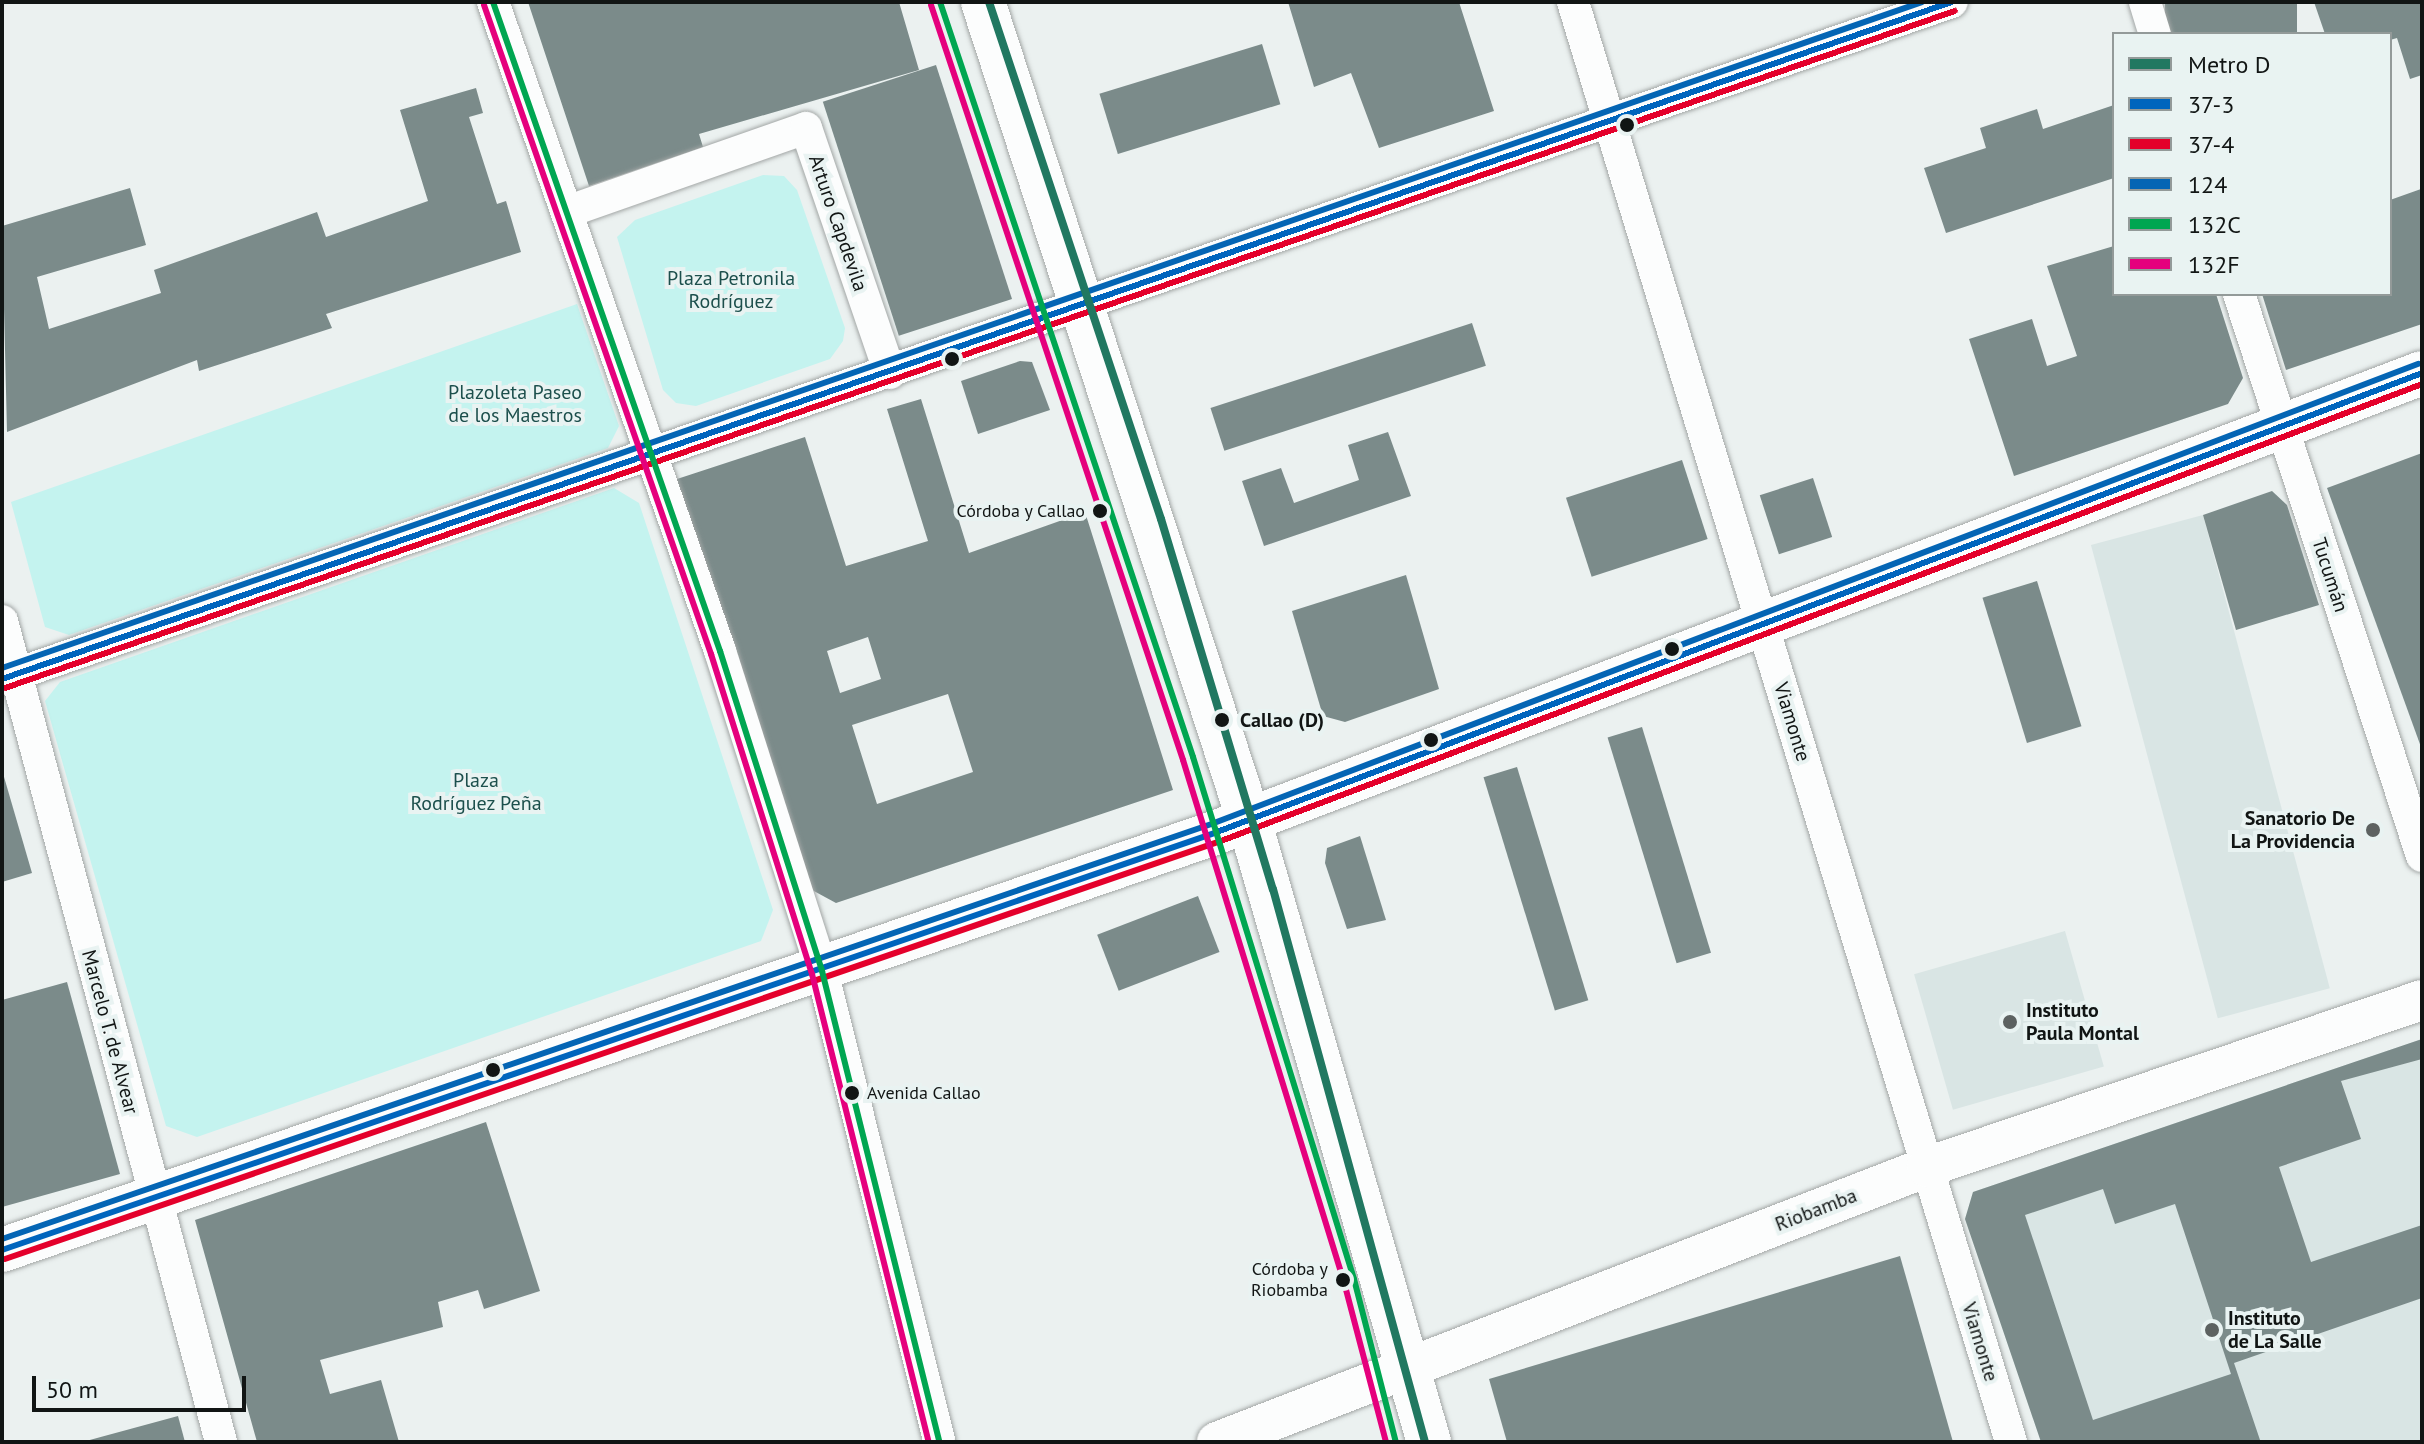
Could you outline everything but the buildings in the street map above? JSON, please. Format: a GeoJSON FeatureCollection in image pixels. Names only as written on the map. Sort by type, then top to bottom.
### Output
{"type":"FeatureCollection","features":[{"type":"Feature","properties":{"kind":"main road"},"geometry":{"type":"LineString","coordinates":[[983,2],[1249,820],[1429,1442]]}},
{"type":"Feature","properties":{"kind":"main road"},"geometry":{"type":"LineString","coordinates":[[2,1250],[822,971],[1249,820],[1761,620],[2283,430],[2422,373]]}},
{"type":"Feature","properties":{"kind":"street"},"geometry":{"type":"LineString","coordinates":[[493,2],[569,211],[822,971],[939,1442]]}},
{"type":"Feature","properties":{"kind":"street","name":"Viamonte"},"geometry":{"type":"LineString","coordinates":[[1573,2],[1606,123],[2011,1442]]}},
{"type":"Feature","properties":{"kind":"street"},"geometry":{"type":"LineString","coordinates":[[9,676],[649,453],[1084,307],[1952,2]]}},
{"type":"Feature","properties":{"kind":"street"},"geometry":{"type":"LineString","coordinates":[[2145,2],[2154,32]]}},
{"type":"Feature","properties":{"kind":"street","name":"Arturo Capdevila"},"geometry":{"type":"LineString","coordinates":[[569,211],[806,128],[890,373]]}},
{"type":"Feature","properties":{"kind":"street","name":"Tucumán"},"geometry":{"type":"LineString","coordinates":[[2240,296],[2422,856]]}},
{"type":"Feature","properties":{"kind":"street","name":"Marcelo T. de Alvear"},"geometry":{"type":"LineString","coordinates":[[2,621],[9,676],[221,1442]]}},
{"type":"Feature","properties":{"kind":"street","name":"Riobamba"},"geometry":{"type":"LineString","coordinates":[[1217,1442],[1409,1365],[1927,1167],[2422,1000]]}},
{"type":"Feature","properties":{"kind":"shaded area"},"geometry":{"type":"Polygon","coordinates":[[[2203,515],[2330,988],[2218,1018],[2091,545],[2203,515]]]}},
{"type":"Feature","properties":{"kind":"shaded area","name":"Instituto Paula Montal"},"geometry":{"type":"Polygon","coordinates":[[[2065,931],[2104,1067],[1953,1110],[1914,974],[2065,931]]]}},
{"type":"Feature","properties":{"kind":"shaded area","name":"Instituto de La Salle"},"geometry":{"type":"Polygon","coordinates":[[[2422,1039],[2422,1442],[2041,1442],[1965,1219],[1973,1192],[2422,1039]]]}},
{"type":"Feature","properties":{"kind":"green space","name":"Plaza Petronila Rodríguez"},"geometry":{"type":"Polygon","coordinates":[[[763,175],[784,176],[797,190],[845,328],[843,341],[830,359],[696,406],[676,403],[663,390],[617,237],[635,220],[763,175]]]}},
{"type":"Feature","properties":{"kind":"green space","name":"Plazoleta Paseo de los Maestros"},"geometry":{"type":"Polygon","coordinates":[[[577,304],[619,426],[608,448],[69,635],[45,627],[11,502],[577,304]]]}},
{"type":"Feature","properties":{"kind":"green space","name":"Plaza Rodríguez Peña"},"geometry":{"type":"Polygon","coordinates":[[[614,488],[639,503],[773,910],[761,941],[197,1137],[166,1126],[45,701],[60,682],[614,488]]]}},
{"type":"Feature","properties":{"kind":"metro line","name":"D"},"geometry":{"type":"LineString","coordinates":[[989,2],[1161,519],[1273,889],[1425,1442]]}},
{"type":"Feature","properties":{"kind":"transit line","name":"132C"},"geometry":{"type":"LineString","coordinates":[[493,2],[720,651],[822,971],[939,1442]]}},
{"type":"Feature","properties":{"kind":"transit line","name":"132C"},"geometry":{"type":"LineString","coordinates":[[940,2],[1193,757],[1354,1279],[1396,1442]]}},
{"type":"Feature","properties":{"kind":"transit line","name":"124"},"geometry":{"type":"LineString","coordinates":[[2,668],[1922,2]]}},
{"type":"Feature","properties":{"kind":"transit line","name":"37-3"},"geometry":{"type":"LineString","coordinates":[[2,679],[1952,2]]}},
{"type":"Feature","properties":{"kind":"transit line","name":"132F"},"geometry":{"type":"LineString","coordinates":[[484,5],[711,654],[812,974],[929,1442]]}},
{"type":"Feature","properties":{"kind":"transit line","name":"132F"},"geometry":{"type":"LineString","coordinates":[[931,5],[1183,760],[1344,1282],[1386,1442]]}},
{"type":"Feature","properties":{"kind":"transit line","name":"37-4"},"geometry":{"type":"LineString","coordinates":[[5,688],[1955,11]]}},
{"type":"Feature","properties":{"kind":"transit line","name":"124"},"geometry":{"type":"LineString","coordinates":[[2,1239],[1214,823],[2418,364]]}},
{"type":"Feature","properties":{"kind":"transit line","name":"37-3"},"geometry":{"type":"LineString","coordinates":[[2,1250],[1217,832],[2422,373]]}},
{"type":"Feature","properties":{"kind":"transit line","name":"37-4"},"geometry":{"type":"LineString","coordinates":[[5,1259],[1221,841],[2422,384]]}},
{"type":"Feature","properties":{"kind":"place","name":"Córdoba y Callao"},"geometry":{"type":"Point","coordinates":[1100,511]}},
{"type":"Feature","properties":{"kind":"place","name":"Callao (D)"},"geometry":{"type":"Point","coordinates":[1222,720]}},
{"type":"Feature","properties":{"kind":"place","name":"Sanatorio De La Providencia"},"geometry":{"type":"Point","coordinates":[2373,830]}},
{"type":"Feature","properties":{"kind":"place","name":"Instituto Paula Montal"},"geometry":{"type":"Point","coordinates":[2010,1022]}},
{"type":"Feature","properties":{"kind":"place","name":"Avenida Callao"},"geometry":{"type":"Point","coordinates":[852,1093]}},
{"type":"Feature","properties":{"kind":"place","name":"Córdoba y Riobamba"},"geometry":{"type":"Point","coordinates":[1343,1280]}},
{"type":"Feature","properties":{"kind":"place","name":"Instituto de La Salle"},"geometry":{"type":"Point","coordinates":[2212,1330]}}]}
